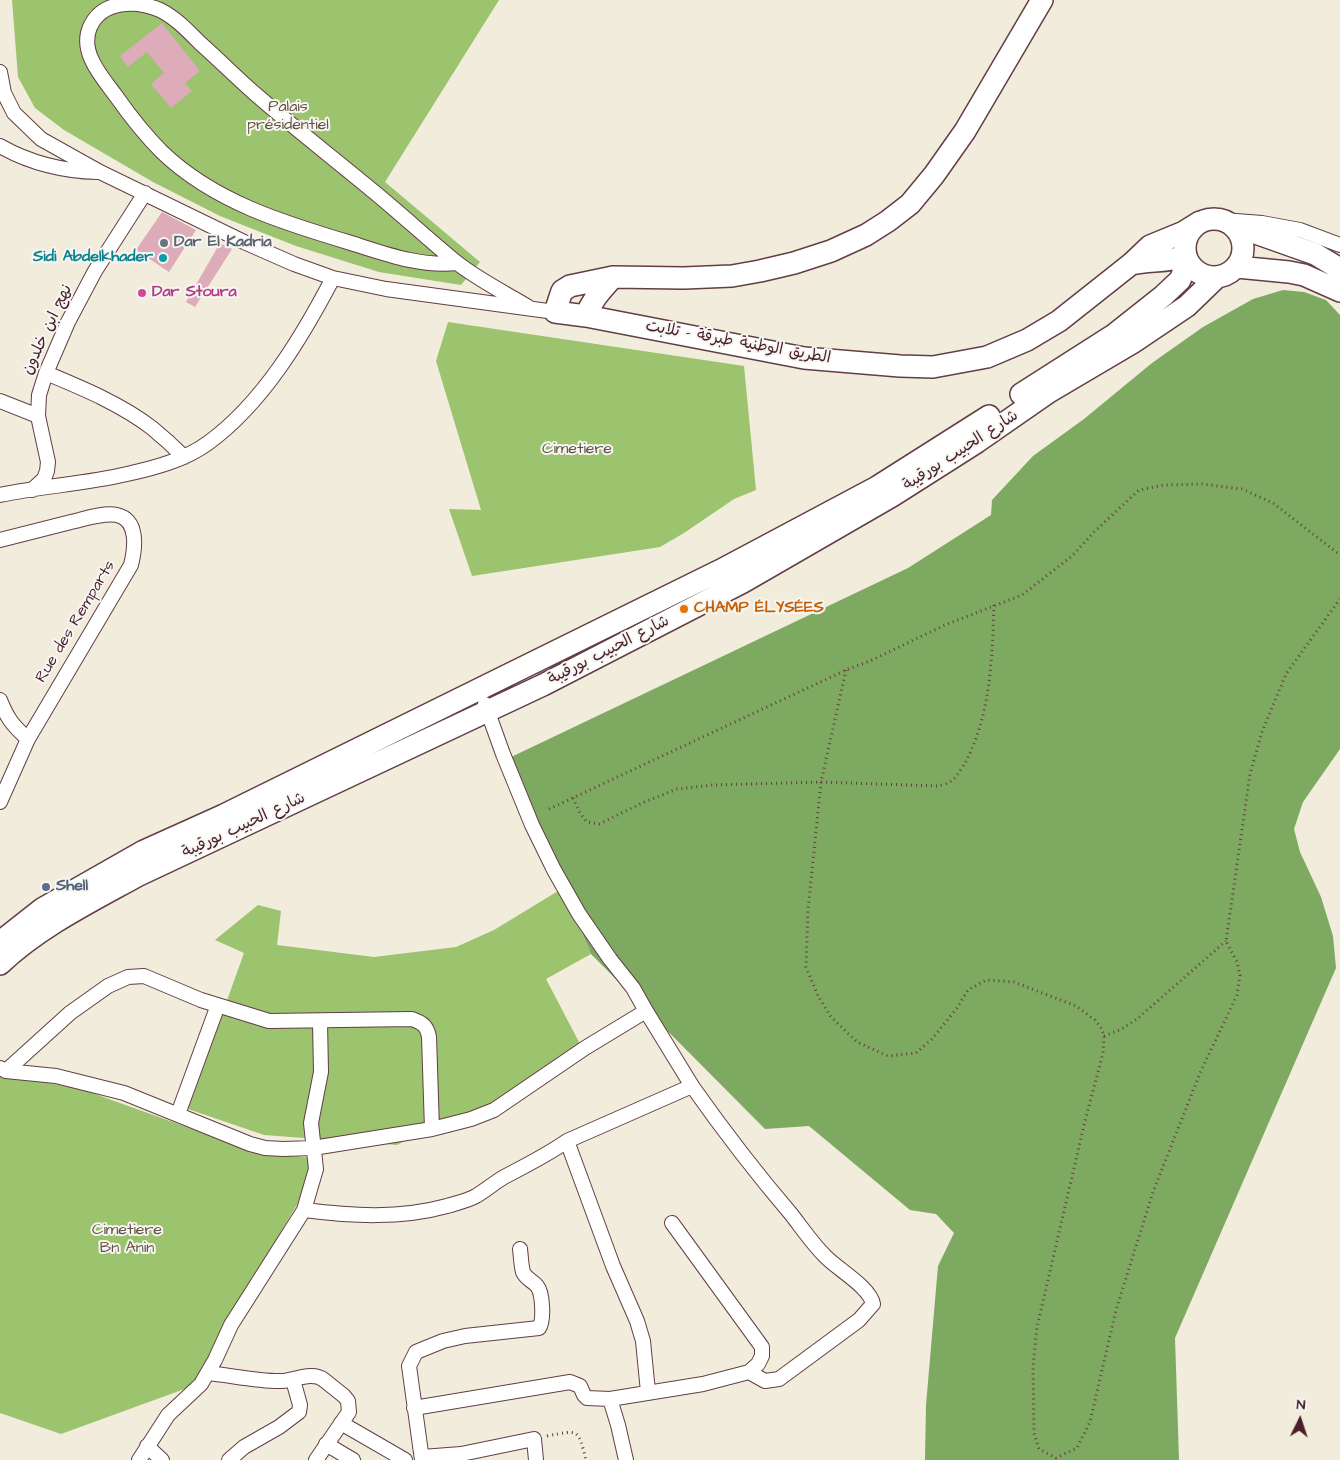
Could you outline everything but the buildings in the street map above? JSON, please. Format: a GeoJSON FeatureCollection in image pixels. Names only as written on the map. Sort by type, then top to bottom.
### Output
{"type":"FeatureCollection","features":[{"type":"Feature","properties":{"kind":"main road"},"geometry":{"type":"LineString","coordinates":[[555,312],[562,291],[570,286],[613,277],[684,278],[732,276],[760,271],[794,263],[831,251],[866,235],[888,221],[910,204],[934,175],[965,130],[1042,0]]}},
{"type":"Feature","properties":{"kind":"main road"},"geometry":{"type":"LineString","coordinates":[[1228,223],[1239,232],[1243,240],[1244,250],[1242,258],[1237,267],[1225,276],[1208,277],[1200,274],[1187,258],[1185,246],[1187,236],[1193,228],[1200,222],[1208,220],[1228,223],[1315,254],[1340,269]]}},
{"type":"Feature","properties":{"kind":"main road","name":"الطريق الوطنية طبرقة - تلابت"},"geometry":{"type":"LineString","coordinates":[[555,312],[586,316],[804,358],[933,367],[987,357],[1027,340],[1059,321],[1131,264],[1150,246],[1184,232],[1200,222]]}},
{"type":"Feature","properties":{"kind":"main road","name":"الطريق الوطنية طبرقة - تلابت"},"geometry":{"type":"LineString","coordinates":[[1131,264],[1154,260],[1166,261],[1187,258]]}},
{"type":"Feature","properties":{"kind":"main road","name":"شارع الحبيب بورقيبة"},"geometry":{"type":"LineString","coordinates":[[0,942],[42,909],[144,851],[224,815],[721,570],[877,486],[970,429],[1041,380],[1115,334],[1174,287],[1180,280],[1187,258]]}},
{"type":"Feature","properties":{"kind":"main road"},"geometry":{"type":"LineString","coordinates":[[1237,267],[1304,275],[1340,291]]}},
{"type":"Feature","properties":{"kind":"main road"},"geometry":{"type":"LineString","coordinates":[[586,316],[590,304],[596,295],[613,277]]}},
{"type":"Feature","properties":{"kind":"main road","name":"شارع الحبيب بورقيبة"},"geometry":{"type":"LineString","coordinates":[[0,964],[44,930],[87,903],[137,876],[543,685],[743,582],[892,496],[977,442],[1049,392],[1132,343],[1187,306],[1217,277]]}},
{"type":"Feature","properties":{"kind":"street"},"geometry":{"type":"LineString","coordinates":[[457,263],[422,263],[313,232],[261,213],[228,198],[194,178],[163,153],[136,124],[92,62],[87,46],[88,30],[94,18],[107,7],[128,1],[143,3],[161,10],[179,23],[254,93],[457,263],[530,308]]}},
{"type":"Feature","properties":{"kind":"street"},"geometry":{"type":"LineString","coordinates":[[0,72],[4,92],[14,113],[41,139],[100,172],[294,264],[333,278],[386,289],[555,312]]}},
{"type":"Feature","properties":{"kind":"street"},"geometry":{"type":"LineString","coordinates":[[0,146],[16,155],[56,168],[100,172]]}},
{"type":"Feature","properties":{"kind":"street","name":"نهج ابن خلدون"},"geometry":{"type":"LineString","coordinates":[[32,490],[44,478],[47,471],[48,462],[38,416],[39,394],[46,373],[68,322],[95,271],[145,193]]}},
{"type":"Feature","properties":{"kind":"street"},"geometry":{"type":"LineString","coordinates":[[1228,223],[1262,222],[1300,230],[1340,246]]}},
{"type":"Feature","properties":{"kind":"street"},"geometry":{"type":"LineString","coordinates":[[0,495],[127,474],[184,456],[208,444],[239,417],[263,388],[307,328],[333,278]]}},
{"type":"Feature","properties":{"kind":"street"},"geometry":{"type":"LineString","coordinates":[[46,373],[102,398],[135,417],[151,427],[184,456]]}},
{"type":"Feature","properties":{"kind":"street"},"geometry":{"type":"LineString","coordinates":[[0,401],[38,416]]}},
{"type":"Feature","properties":{"kind":"street","name":"Rue des Remparts"},"geometry":{"type":"LineString","coordinates":[[0,540],[99,516],[118,515],[127,521],[132,528],[134,539],[134,550],[130,565],[28,739],[0,802]]}},
{"type":"Feature","properties":{"kind":"street"},"geometry":{"type":"LineString","coordinates":[[478,690],[488,711],[524,807],[554,870],[579,914],[632,988],[692,1086],[755,1171],[824,1255],[839,1270],[865,1289],[872,1299],[873,1304],[859,1320],[779,1378],[765,1381],[749,1372]]}},
{"type":"Feature","properties":{"kind":"street"},"geometry":{"type":"LineString","coordinates":[[0,700],[7,717],[28,739]]}},
{"type":"Feature","properties":{"kind":"street"},"geometry":{"type":"LineString","coordinates":[[3,1070],[70,1013],[108,986],[128,977],[144,976],[201,1000],[269,1021],[320,1022],[412,1019],[422,1023],[427,1028],[429,1037],[432,1129]]}},
{"type":"Feature","properties":{"kind":"street"},"geometry":{"type":"LineString","coordinates":[[178,1114],[218,1005]]}},
{"type":"Feature","properties":{"kind":"street"},"geometry":{"type":"LineString","coordinates":[[3,1070],[56,1076],[124,1093],[257,1146],[283,1149],[314,1148],[432,1129],[470,1119],[494,1110],[585,1048],[646,1012]]}},
{"type":"Feature","properties":{"kind":"street"},"geometry":{"type":"LineString","coordinates":[[139,1460],[168,1415],[201,1384],[216,1360],[231,1325],[304,1210],[316,1169],[311,1123],[322,1053],[320,1022]]}},
{"type":"Feature","properties":{"kind":"street"},"geometry":{"type":"LineString","coordinates":[[304,1210],[342,1215],[380,1215],[427,1211],[444,1207],[475,1197],[567,1141],[692,1086]]}},
{"type":"Feature","properties":{"kind":"street"},"geometry":{"type":"LineString","coordinates":[[567,1141],[619,1283],[637,1321],[643,1341],[648,1392]]}},
{"type":"Feature","properties":{"kind":"street"},"geometry":{"type":"LineString","coordinates":[[414,1408],[570,1382],[580,1386],[584,1395],[588,1398],[610,1399],[703,1384],[749,1372],[758,1364],[762,1356],[762,1347],[672,1223]]}},
{"type":"Feature","properties":{"kind":"street"},"geometry":{"type":"LineString","coordinates":[[520,1249],[524,1273],[527,1279],[538,1287],[540,1293],[541,1325],[539,1328],[465,1336],[443,1341],[416,1352],[409,1366],[422,1459],[461,1454],[534,1439],[536,1460]]}},
{"type":"Feature","properties":{"kind":"street"},"geometry":{"type":"LineString","coordinates":[[208,1373],[279,1381],[307,1377],[321,1378],[344,1396],[348,1402],[349,1412],[316,1460]]}},
{"type":"Feature","properties":{"kind":"street"},"geometry":{"type":"LineString","coordinates":[[229,1460],[244,1447],[279,1427],[299,1412],[300,1405],[292,1380]]}},
{"type":"Feature","properties":{"kind":"street"},"geometry":{"type":"LineString","coordinates":[[610,1399],[618,1425],[622,1459]]}},
{"type":"Feature","properties":{"kind":"street"},"geometry":{"type":"LineString","coordinates":[[341,1423],[405,1460]]}},
{"type":"Feature","properties":{"kind":"street"},"geometry":{"type":"LineString","coordinates":[[326,1444],[353,1460]]}},
{"type":"Feature","properties":{"kind":"street"},"geometry":{"type":"LineString","coordinates":[[147,1446],[162,1460]]}},
{"type":"Feature","properties":{"kind":"path"},"geometry":{"type":"LineString","coordinates":[[549,809],[945,625],[1022,595],[1072,556],[1094,532],[1139,490],[1164,484],[1202,484],[1242,489],[1272,504],[1340,555]]}},
{"type":"Feature","properties":{"kind":"path"},"geometry":{"type":"LineString","coordinates":[[846,670],[821,782],[808,910],[806,968],[818,996],[831,1017],[857,1042],[888,1056],[916,1053],[932,1039],[957,1008],[968,990],[986,980],[1014,982],[1076,1006],[1095,1020],[1102,1029],[1104,1036],[1103,1053],[1085,1121],[1037,1327],[1034,1367],[1034,1434],[1039,1449],[1056,1458],[1078,1448],[1090,1422],[1116,1310],[1153,1192],[1200,1073],[1237,996],[1240,975],[1238,962],[1226,941],[1250,774],[1262,732],[1286,674],[1340,599]]}},
{"type":"Feature","properties":{"kind":"path"},"geometry":{"type":"LineString","coordinates":[[573,798],[580,813],[587,822],[599,824],[642,803],[677,789],[713,785],[821,782],[937,786],[951,781],[961,770],[972,750],[982,720],[992,660],[994,605]]}},
{"type":"Feature","properties":{"kind":"path"},"geometry":{"type":"LineString","coordinates":[[1104,1036],[1122,1029],[1137,1019],[1226,941]]}},
{"type":"Feature","properties":{"kind":"path"},"geometry":{"type":"LineString","coordinates":[[534,1439],[568,1432],[577,1433],[580,1436],[586,1460]]}},
{"type":"Feature","properties":{"kind":"green space","name":"Palais présidentiel"},"geometry":{"type":"Polygon","coordinates":[[[12,0],[499,0],[385,182],[480,262],[461,285],[379,272],[296,246],[220,216],[153,182],[64,130],[35,108],[18,77],[12,0]]]}},
{"type":"Feature","properties":{"kind":"green space"},"geometry":{"type":"Polygon","coordinates":[[[1283,290],[1304,292],[1326,300],[1340,315],[1340,749],[1303,802],[1294,829],[1300,852],[1321,897],[1333,936],[1336,968],[1175,1338],[1179,1460],[925,1460],[926,1405],[938,1266],[954,1233],[936,1214],[910,1210],[809,1126],[765,1129],[591,954],[509,758],[908,568],[991,515],[992,500],[1033,456],[1084,419],[1152,363],[1203,327],[1253,299],[1283,290]]]}},
{"type":"Feature","properties":{"kind":"green space","name":"Cimetiere"},"geometry":{"type":"Polygon","coordinates":[[[448,322],[744,366],[756,490],[734,499],[660,547],[472,576],[449,509],[481,510],[436,361],[448,322]]]}},
{"type":"Feature","properties":{"kind":"green space"},"geometry":{"type":"Polygon","coordinates":[[[563,888],[591,954],[546,979],[580,1044],[491,1106],[436,1124],[397,1145],[264,1135],[188,1109],[244,953],[215,940],[258,905],[281,911],[277,945],[374,957],[456,947],[494,930],[563,888]]]}},
{"type":"Feature","properties":{"kind":"green space","name":"Cimetiere Bn Anin"},"geometry":{"type":"Polygon","coordinates":[[[0,1074],[81,1089],[259,1153],[314,1158],[302,1196],[229,1320],[206,1364],[190,1387],[61,1434],[0,1413],[0,1074]]]}},
{"type":"Feature","properties":{"kind":"place","name":"Dar El Kadria"},"geometry":{"type":"Point","coordinates":[164,243]}},
{"type":"Feature","properties":{"kind":"place","name":"Sidi Abdelkhader"},"geometry":{"type":"Point","coordinates":[163,258]}},
{"type":"Feature","properties":{"kind":"place","name":"Dar Stoura"},"geometry":{"type":"Point","coordinates":[142,293]}},
{"type":"Feature","properties":{"kind":"place","name":"CHAMP ÉLYSÉES"},"geometry":{"type":"Point","coordinates":[684,609]}},
{"type":"Feature","properties":{"kind":"place","name":"Shell"},"geometry":{"type":"Point","coordinates":[46,887]}}]}
